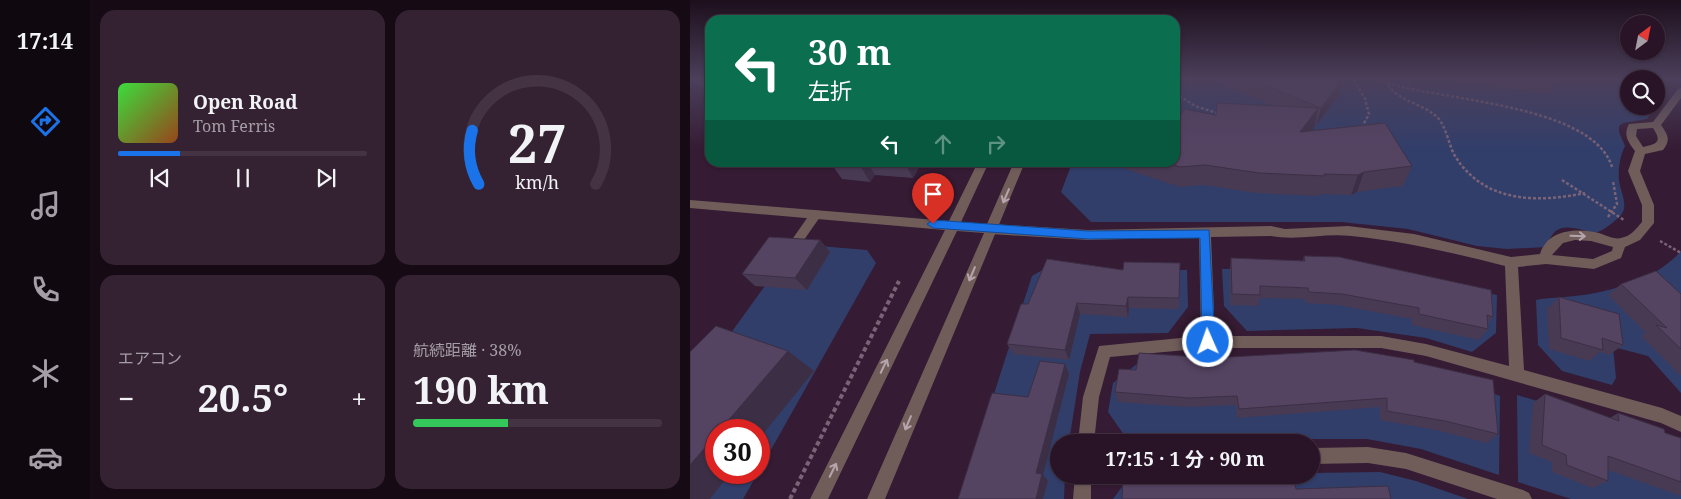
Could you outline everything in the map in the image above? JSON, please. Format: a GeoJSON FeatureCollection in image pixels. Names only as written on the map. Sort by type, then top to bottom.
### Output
{"type":"FeatureCollection","features":[{"type":"Feature","properties":{"kind":"street"},"geometry":{"type":"LineString","coordinates":[[1656,125],[1672,103]]}},
{"type":"Feature","properties":{"kind":"street"},"geometry":{"type":"LineString","coordinates":[[1640,151],[1659,147],[1663,142],[1663,135],[1656,125]]}},
{"type":"Feature","properties":{"kind":"street"},"geometry":{"type":"LineString","coordinates":[[1546,259],[1546,253],[1559,239],[1568,236],[1599,238],[1620,244],[1636,237],[1648,223],[1648,205],[1634,171],[1640,151],[1630,134],[1630,130],[1633,126],[1656,125]]}},
{"type":"Feature","properties":{"kind":"street"},"geometry":{"type":"LineString","coordinates":[[819,499],[982,167]]}},
{"type":"Feature","properties":{"kind":"street"},"geometry":{"type":"LineString","coordinates":[[876,499],[1018,167]]}},
{"type":"Feature","properties":{"kind":"street"},"geometry":{"type":"LineString","coordinates":[[690,204],[952,226],[1088,235],[1271,231],[1285,234],[1348,231],[1414,239],[1511,262],[1546,259],[1594,264],[1617,254],[1620,244]]}},
{"type":"Feature","properties":{"kind":"street"},"geometry":{"type":"LineString","coordinates":[[795,244],[816,214]]}},
{"type":"Feature","properties":{"kind":"street"},"geometry":{"type":"LineString","coordinates":[[1205,233],[1208,342]]}},
{"type":"Feature","properties":{"kind":"street"},"geometry":{"type":"LineString","coordinates":[[1511,262],[1517,376]]}},
{"type":"Feature","properties":{"kind":"street"},"geometry":{"type":"LineString","coordinates":[[1087,434],[1091,397],[1104,351],[1208,342],[1381,342],[1426,350],[1662,416],[1681,424]]}},
{"type":"Feature","properties":{"kind":"street"},"geometry":{"type":"LineString","coordinates":[[1320,456],[1368,454],[1406,461],[1522,499]]}},
{"type":"Feature","properties":{"kind":"street"},"geometry":{"type":"LineString","coordinates":[[1082,499],[1083,484]]}},
{"type":"Feature","properties":{"kind":"path"},"geometry":{"type":"LineString","coordinates":[[1191,103],[1225,116],[1219,120]]}},
{"type":"Feature","properties":{"kind":"path"},"geometry":{"type":"LineString","coordinates":[[1355,134],[1360,131],[1368,114],[1366,103]]}},
{"type":"Feature","properties":{"kind":"path"},"geometry":{"type":"LineString","coordinates":[[1412,103],[1426,109],[1440,119],[1448,145],[1458,162],[1474,181],[1486,189],[1529,200],[1549,200],[1585,194]]}},
{"type":"Feature","properties":{"kind":"path"},"geometry":{"type":"LineString","coordinates":[[1498,103],[1542,117],[1598,145],[1609,154],[1612,172]]}},
{"type":"Feature","properties":{"kind":"path"},"geometry":{"type":"LineString","coordinates":[[1608,217],[1617,204],[1613,178]]}},
{"type":"Feature","properties":{"kind":"path"},"geometry":{"type":"LineString","coordinates":[[1562,180],[1611,213]]}},
{"type":"Feature","properties":{"kind":"path"},"geometry":{"type":"LineString","coordinates":[[790,499],[899,280]]}},
{"type":"Feature","properties":{"kind":"shaded area"},"geometry":{"type":"Polygon","coordinates":[[[1180,103],[1620,103],[1620,115],[1650,115],[1647,119],[1623,123],[1619,126],[1619,132],[1625,146],[1619,171],[1624,201],[1624,210],[1621,215],[1603,229],[1594,233],[1570,228],[1560,229],[1552,235],[1547,247],[1507,249],[1477,246],[1408,229],[1341,222],[1091,222],[1061,192],[1070,167],[1180,167],[1180,103]]]}},
{"type":"Feature","properties":{"kind":"shaded area"},"geometry":{"type":"Polygon","coordinates":[[[795,244],[867,250],[876,263],[770,451],[770,419],[705,419],[705,484],[752,484],[743,499],[690,499],[690,390],[795,244]]]}},
{"type":"Feature","properties":{"kind":"shaded area"},"geometry":{"type":"Polygon","coordinates":[[[1681,251],[1681,393],[1648,356],[1613,347],[1616,378],[1612,385],[1562,371],[1538,345],[1536,300],[1589,294],[1618,287],[1659,269],[1681,251]]]}},
{"type":"Feature","properties":{"kind":"shaded area"},"geometry":{"type":"Polygon","coordinates":[[[1344,266],[1497,295],[1496,333],[1472,352],[1426,338],[1357,328],[1247,331],[1224,306],[1222,269],[1344,266]]]}},
{"type":"Feature","properties":{"kind":"shaded area"},"geometry":{"type":"Polygon","coordinates":[[[1044,269],[1079,271],[1187,270],[1188,307],[1168,333],[1090,334],[1080,372],[1070,434],[1050,434],[1050,484],[1065,484],[1064,499],[960,499],[1032,276],[1044,269]]]}},
{"type":"Feature","properties":{"kind":"shaded area"},"geometry":{"type":"Polygon","coordinates":[[[1138,363],[1472,386],[1500,396],[1499,475],[1421,449],[1367,439],[1320,439],[1320,434],[1298,433],[1123,434],[1108,412],[1113,383],[1138,363]]]}},
{"type":"Feature","properties":{"kind":"shaded area"},"geometry":{"type":"Polygon","coordinates":[[[1517,395],[1661,438],[1681,455],[1681,499],[1571,499],[1518,482],[1517,395]]]}},
{"type":"Feature","properties":{"kind":"shaded area"},"geometry":{"type":"Polygon","coordinates":[[[1380,472],[1416,481],[1468,499],[1113,499],[1124,484],[1320,484],[1320,473],[1380,472]]]}},
{"type":"Feature","properties":{"kind":"building"},"geometry":{"type":"Polygon","coordinates":[[[1217,103],[1318,108],[1300,132],[1385,123],[1412,166],[1364,172],[1358,175],[1324,174],[1325,176],[1259,173],[1205,165],[1180,167],[1180,115],[1184,109],[1216,115],[1217,103]]]}},
{"type":"Feature","properties":{"kind":"building"},"geometry":{"type":"Polygon","coordinates":[[[1310,103],[1325,103],[1321,108],[1310,103]]]}},
{"type":"Feature","properties":{"kind":"building"},"geometry":{"type":"Polygon","coordinates":[[[769,237],[820,240],[795,278],[742,274],[769,237]]]}},
{"type":"Feature","properties":{"kind":"building"},"geometry":{"type":"Polygon","coordinates":[[[1304,256],[1339,257],[1491,290],[1493,317],[1487,315],[1488,329],[1419,314],[1419,308],[1342,294],[1309,292],[1308,288],[1260,286],[1260,295],[1232,294],[1231,258],[1305,261],[1304,256]]]}},
{"type":"Feature","properties":{"kind":"building"},"geometry":{"type":"Polygon","coordinates":[[[1047,259],[1123,270],[1124,262],[1180,263],[1179,298],[1128,297],[1126,306],[1077,303],[1065,350],[1007,344],[1021,304],[1028,304],[1047,259]]]}},
{"type":"Feature","properties":{"kind":"building"},"geometry":{"type":"Polygon","coordinates":[[[1656,271],[1681,294],[1681,349],[1656,325],[1667,328],[1621,284],[1656,271]]]}},
{"type":"Feature","properties":{"kind":"building"},"geometry":{"type":"Polygon","coordinates":[[[1559,297],[1619,314],[1623,345],[1602,338],[1603,350],[1561,338],[1559,297]]]}},
{"type":"Feature","properties":{"kind":"building"},"geometry":{"type":"Polygon","coordinates":[[[716,326],[788,351],[729,419],[705,419],[705,448],[690,465],[690,352],[716,326]]]}},
{"type":"Feature","properties":{"kind":"building"},"geometry":{"type":"Polygon","coordinates":[[[1355,350],[1414,360],[1414,362],[1493,380],[1498,434],[1445,421],[1387,411],[1387,398],[1239,409],[1237,396],[1189,398],[1115,392],[1119,369],[1136,370],[1139,353],[1212,358],[1355,350]]]}},
{"type":"Feature","properties":{"kind":"building"},"geometry":{"type":"Polygon","coordinates":[[[1040,361],[1065,364],[1036,473],[1042,474],[1036,499],[958,499],[992,393],[1028,397],[1040,361]]]}},
{"type":"Feature","properties":{"kind":"building"},"geometry":{"type":"Polygon","coordinates":[[[1545,394],[1619,421],[1618,413],[1664,429],[1665,433],[1681,438],[1681,482],[1608,456],[1608,481],[1567,465],[1566,455],[1542,445],[1545,394]]]}},
{"type":"Feature","properties":{"kind":"building"},"geometry":{"type":"Polygon","coordinates":[[[1123,484],[1295,484],[1296,489],[1388,486],[1391,499],[1122,499],[1123,484]]]}},
{"type":"Feature","properties":{"kind":"route"},"geometry":{"type":"LineString","coordinates":[[933,224],[1088,235],[1205,233],[1208,342]]}}]}
